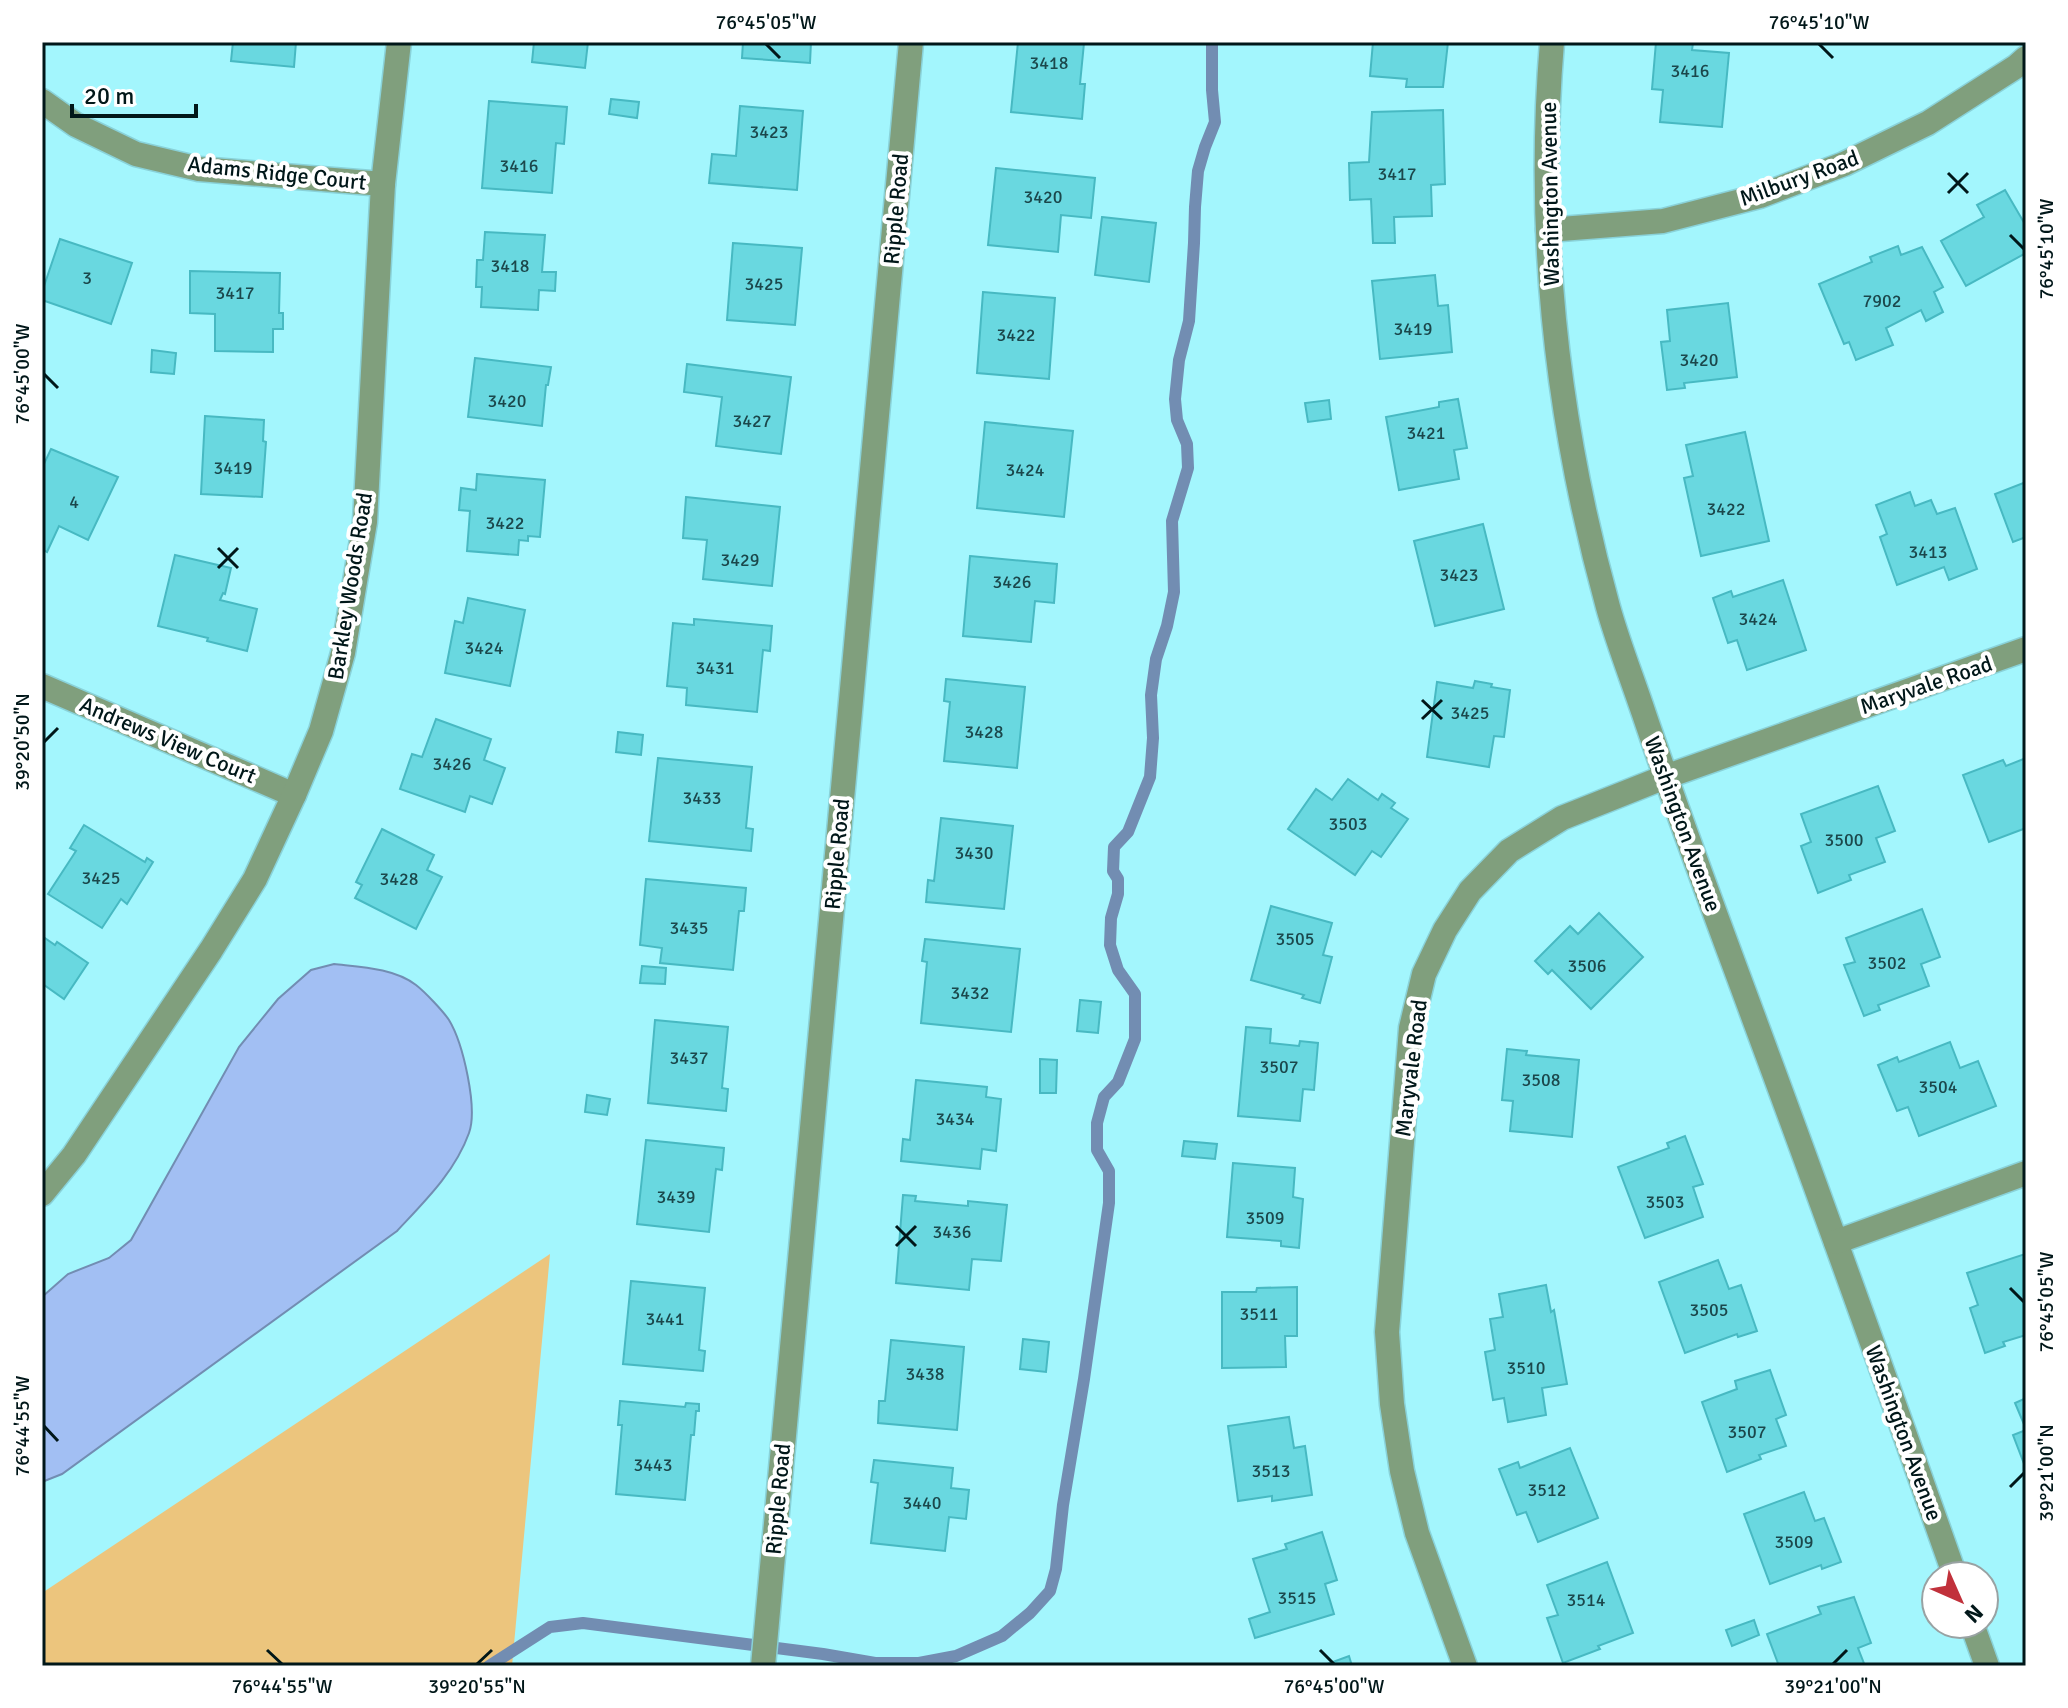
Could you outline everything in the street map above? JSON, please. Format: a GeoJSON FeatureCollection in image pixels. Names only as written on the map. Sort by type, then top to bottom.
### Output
{"type":"FeatureCollection","features":[{"type":"Feature","properties":{"kind":"street","name":"Barkley Woods Road"},"geometry":{"type":"LineString","coordinates":[[42,1194],[74,1155],[255,879],[321,731],[343,653],[365,522],[383,184],[399,42]]}},
{"type":"Feature","properties":{"kind":"street","name":"Ripple Road"},"geometry":{"type":"LineString","coordinates":[[763,1665],[911,42]]}},
{"type":"Feature","properties":{"kind":"street","name":"Washington Avenue"},"geometry":{"type":"LineString","coordinates":[[1552,42],[1547,98],[1548,230],[1557,356],[1574,464],[1609,609],[1665,777],[1949,1560]]}},
{"type":"Feature","properties":{"kind":"street","name":"Milbury Road"},"geometry":{"type":"LineString","coordinates":[[1548,230],[1663,221],[1760,196],[1844,164],[1928,123],[2026,58]]}},
{"type":"Feature","properties":{"kind":"street","name":"Adams Ridge Court"},"geometry":{"type":"LineString","coordinates":[[42,101],[76,125],[136,154],[199,169],[383,184]]}},
{"type":"Feature","properties":{"kind":"street","name":"Maryvale Road"},"geometry":{"type":"LineString","coordinates":[[1465,1666],[1417,1533],[1402,1471],[1387,1332],[1411,1028],[1424,974],[1445,930],[1470,891],[1509,851],[1562,818],[1665,777],[2026,649]]}},
{"type":"Feature","properties":{"kind":"street","name":"Andrews View Court"},"geometry":{"type":"LineString","coordinates":[[42,686],[294,795]]}},
{"type":"Feature","properties":{"kind":"street"},"geometry":{"type":"LineString","coordinates":[[1836,1242],[2026,1173]]}},
{"type":"Feature","properties":{"kind":"street"},"geometry":{"type":"LineString","coordinates":[[1978,1640],[1987,1666]]}},
{"type":"Feature","properties":{"kind":"shaded area"},"geometry":{"type":"Polygon","coordinates":[[[550,1254],[512,1666],[42,1666],[42,1593],[550,1254]]]}},
{"type":"Feature","properties":{"kind":"water"},"geometry":{"type":"Polygon","coordinates":[[[334,964],[376,969],[407,979],[424,992],[449,1020],[464,1059],[472,1108],[469,1133],[456,1161],[397,1231],[62,1474],[42,1482],[42,1297],[68,1274],[109,1258],[131,1240],[239,1047],[278,999],[311,970],[334,964]]]}},
{"type":"Feature","properties":{"kind":"building"},"geometry":{"type":"Polygon","coordinates":[[[233,42],[296,42],[294,67],[231,61],[233,42]]]}},
{"type":"Feature","properties":{"kind":"building"},"geometry":{"type":"Polygon","coordinates":[[[534,42],[588,42],[585,68],[532,62],[534,42]]]}},
{"type":"Feature","properties":{"kind":"building"},"geometry":{"type":"Polygon","coordinates":[[[743,42],[811,42],[810,63],[742,58],[743,42]]]}},
{"type":"Feature","properties":{"kind":"building"},"geometry":{"type":"Polygon","coordinates":[[[1018,42],[1084,43],[1080,84],[1085,84],[1082,119],[1011,112],[1018,42]]]}},
{"type":"Feature","properties":{"kind":"building"},"geometry":{"type":"Polygon","coordinates":[[[1373,42],[1448,42],[1443,87],[1406,87],[1407,79],[1370,76],[1373,42]]]}},
{"type":"Feature","properties":{"kind":"building"},"geometry":{"type":"Polygon","coordinates":[[[1656,42],[1693,43],[1692,50],[1729,53],[1722,127],[1660,122],[1663,90],[1652,89],[1656,42]]]}},
{"type":"Feature","properties":{"kind":"building"},"geometry":{"type":"Polygon","coordinates":[[[611,99],[639,102],[637,118],[609,114],[611,99]]]}},
{"type":"Feature","properties":{"kind":"building"},"geometry":{"type":"Polygon","coordinates":[[[489,101],[567,107],[564,144],[556,143],[552,193],[482,188],[489,101]]]}},
{"type":"Feature","properties":{"kind":"building"},"geometry":{"type":"Polygon","coordinates":[[[740,106],[803,111],[797,190],[709,183],[712,154],[736,156],[740,106]]]}},
{"type":"Feature","properties":{"kind":"building"},"geometry":{"type":"Polygon","coordinates":[[[1443,110],[1445,184],[1431,185],[1432,216],[1394,217],[1395,243],[1373,243],[1371,199],[1350,200],[1349,163],[1369,162],[1372,112],[1443,110]]]}},
{"type":"Feature","properties":{"kind":"building"},"geometry":{"type":"Polygon","coordinates":[[[996,168],[1095,178],[1091,218],[1061,215],[1058,252],[988,245],[996,168]]]}},
{"type":"Feature","properties":{"kind":"building"},"geometry":{"type":"Polygon","coordinates":[[[2005,190],[2026,226],[2026,253],[1966,286],[1941,241],[1984,217],[1977,205],[2005,190]]]}},
{"type":"Feature","properties":{"kind":"building"},"geometry":{"type":"Polygon","coordinates":[[[1102,217],[1156,223],[1149,282],[1095,275],[1102,217]]]}},
{"type":"Feature","properties":{"kind":"building"},"geometry":{"type":"Polygon","coordinates":[[[485,232],[545,235],[542,272],[556,272],[555,291],[539,290],[538,310],[481,307],[482,287],[476,287],[477,260],[483,260],[485,232]]]}},
{"type":"Feature","properties":{"kind":"building"},"geometry":{"type":"Polygon","coordinates":[[[60,239],[132,263],[111,324],[42,300],[60,239]]]}},
{"type":"Feature","properties":{"kind":"building"},"geometry":{"type":"Polygon","coordinates":[[[733,243],[802,248],[795,325],[727,320],[733,243]]]}},
{"type":"Feature","properties":{"kind":"building"},"geometry":{"type":"Polygon","coordinates":[[[1898,246],[1901,255],[1922,247],[1943,287],[1934,292],[1943,312],[1926,321],[1921,310],[1886,328],[1893,345],[1856,360],[1849,342],[1844,344],[1819,284],[1872,262],[1870,257],[1898,246]]]}},
{"type":"Feature","properties":{"kind":"building"},"geometry":{"type":"Polygon","coordinates":[[[190,271],[280,273],[279,313],[283,313],[283,329],[273,329],[273,352],[215,351],[215,314],[190,313],[190,271]]]}},
{"type":"Feature","properties":{"kind":"building"},"geometry":{"type":"Polygon","coordinates":[[[1435,275],[1438,306],[1448,305],[1452,352],[1380,359],[1372,281],[1435,275]]]}},
{"type":"Feature","properties":{"kind":"building"},"geometry":{"type":"Polygon","coordinates":[[[983,292],[1055,298],[1049,379],[977,373],[983,292]]]}},
{"type":"Feature","properties":{"kind":"building"},"geometry":{"type":"Polygon","coordinates":[[[1728,303],[1737,377],[1684,383],[1685,388],[1667,390],[1661,342],[1670,341],[1667,310],[1728,303]]]}},
{"type":"Feature","properties":{"kind":"building"},"geometry":{"type":"Polygon","coordinates":[[[152,350],[176,353],[174,374],[151,372],[152,350]]]}},
{"type":"Feature","properties":{"kind":"building"},"geometry":{"type":"Polygon","coordinates":[[[475,358],[551,367],[542,426],[468,417],[475,358]]]}},
{"type":"Feature","properties":{"kind":"building"},"geometry":{"type":"Polygon","coordinates":[[[687,364],[791,377],[781,454],[716,446],[722,397],[684,392],[687,364]]]}},
{"type":"Feature","properties":{"kind":"building"},"geometry":{"type":"Polygon","coordinates":[[[1458,399],[1467,448],[1454,450],[1459,479],[1399,490],[1386,417],[1439,407],[1439,402],[1458,399]]]}},
{"type":"Feature","properties":{"kind":"building"},"geometry":{"type":"Polygon","coordinates":[[[1329,400],[1331,419],[1308,422],[1305,403],[1329,400]]]}},
{"type":"Feature","properties":{"kind":"building"},"geometry":{"type":"Polygon","coordinates":[[[205,416],[264,420],[263,441],[266,442],[262,497],[201,494],[205,416]]]}},
{"type":"Feature","properties":{"kind":"building"},"geometry":{"type":"Polygon","coordinates":[[[985,422],[1073,431],[1064,517],[977,508],[985,422]]]}},
{"type":"Feature","properties":{"kind":"building"},"geometry":{"type":"Polygon","coordinates":[[[1745,432],[1769,541],[1701,556],[1684,478],[1693,476],[1686,445],[1745,432]]]}},
{"type":"Feature","properties":{"kind":"building"},"geometry":{"type":"Polygon","coordinates":[[[51,449],[118,477],[88,540],[59,526],[47,552],[42,549],[42,468],[51,449]]]}},
{"type":"Feature","properties":{"kind":"building"},"geometry":{"type":"Polygon","coordinates":[[[477,474],[545,480],[540,537],[528,536],[528,541],[519,540],[518,555],[467,551],[470,511],[459,510],[461,488],[476,490],[477,474]]]}},
{"type":"Feature","properties":{"kind":"building"},"geometry":{"type":"Polygon","coordinates":[[[2026,482],[2026,537],[2013,542],[1995,494],[2026,482]]]}},
{"type":"Feature","properties":{"kind":"building"},"geometry":{"type":"Polygon","coordinates":[[[1910,492],[1915,506],[1931,500],[1937,514],[1955,508],[1977,569],[1949,580],[1944,567],[1897,585],[1880,537],[1887,534],[1876,505],[1910,492]]]}},
{"type":"Feature","properties":{"kind":"building"},"geometry":{"type":"Polygon","coordinates":[[[686,497],[780,507],[772,586],[703,579],[707,540],[683,538],[686,497]]]}},
{"type":"Feature","properties":{"kind":"building"},"geometry":{"type":"Polygon","coordinates":[[[1483,524],[1504,609],[1435,626],[1414,541],[1483,524]]]}},
{"type":"Feature","properties":{"kind":"building"},"geometry":{"type":"Polygon","coordinates":[[[175,555],[231,568],[225,594],[220,600],[257,609],[247,651],[158,626],[175,555]]]}},
{"type":"Feature","properties":{"kind":"building"},"geometry":{"type":"Polygon","coordinates":[[[970,556],[1057,564],[1054,603],[1035,601],[1031,642],[963,636],[970,556]]]}},
{"type":"Feature","properties":{"kind":"building"},"geometry":{"type":"Polygon","coordinates":[[[1783,580],[1806,650],[1747,670],[1737,640],[1728,643],[1713,598],[1731,591],[1733,597],[1783,580]]]}},
{"type":"Feature","properties":{"kind":"building"},"geometry":{"type":"Polygon","coordinates":[[[468,598],[525,610],[510,686],[445,673],[455,621],[463,623],[468,598]]]}},
{"type":"Feature","properties":{"kind":"building"},"geometry":{"type":"Polygon","coordinates":[[[694,619],[772,626],[770,651],[763,650],[757,712],[686,705],[687,688],[667,686],[673,623],[694,625],[694,619]]]}},
{"type":"Feature","properties":{"kind":"building"},"geometry":{"type":"Polygon","coordinates":[[[946,679],[1025,687],[1017,768],[944,761],[950,702],[944,701],[946,679]]]}},
{"type":"Feature","properties":{"kind":"building"},"geometry":{"type":"Polygon","coordinates":[[[1475,681],[1510,690],[1504,737],[1494,736],[1489,767],[1427,757],[1437,682],[1473,688],[1475,681]]]}},
{"type":"Feature","properties":{"kind":"building"},"geometry":{"type":"Polygon","coordinates":[[[436,719],[491,739],[484,760],[505,768],[492,804],[470,796],[465,812],[400,789],[412,754],[422,757],[436,719]]]}},
{"type":"Feature","properties":{"kind":"building"},"geometry":{"type":"Polygon","coordinates":[[[618,732],[643,735],[641,755],[616,752],[618,732]]]}},
{"type":"Feature","properties":{"kind":"building"},"geometry":{"type":"Polygon","coordinates":[[[658,758],[752,767],[746,828],[753,829],[751,851],[649,841],[658,758]]]}},
{"type":"Feature","properties":{"kind":"building"},"geometry":{"type":"Polygon","coordinates":[[[2026,758],[2026,828],[1989,842],[1963,775],[2003,760],[2006,766],[2026,758]]]}},
{"type":"Feature","properties":{"kind":"building"},"geometry":{"type":"Polygon","coordinates":[[[1348,779],[1378,800],[1382,794],[1395,803],[1391,808],[1408,819],[1381,857],[1372,851],[1355,875],[1288,829],[1316,789],[1332,800],[1348,779]]]}},
{"type":"Feature","properties":{"kind":"building"},"geometry":{"type":"Polygon","coordinates":[[[1878,786],[1895,831],[1876,838],[1885,862],[1849,875],[1851,880],[1818,893],[1801,846],[1811,842],[1801,814],[1878,786]]]}},
{"type":"Feature","properties":{"kind":"building"},"geometry":{"type":"Polygon","coordinates":[[[941,818],[1013,826],[1004,909],[926,902],[928,880],[934,881],[941,818]]]}},
{"type":"Feature","properties":{"kind":"building"},"geometry":{"type":"Polygon","coordinates":[[[84,825],[145,862],[147,858],[153,862],[127,904],[121,899],[102,928],[48,894],[76,851],[70,848],[84,825]]]}},
{"type":"Feature","properties":{"kind":"building"},"geometry":{"type":"Polygon","coordinates":[[[382,829],[434,855],[427,870],[442,877],[416,929],[355,898],[362,885],[356,882],[382,829]]]}},
{"type":"Feature","properties":{"kind":"building"},"geometry":{"type":"Polygon","coordinates":[[[646,879],[746,888],[744,911],[739,911],[733,970],[660,963],[662,948],[640,945],[646,879]]]}},
{"type":"Feature","properties":{"kind":"building"},"geometry":{"type":"Polygon","coordinates":[[[1271,906],[1332,923],[1323,955],[1332,957],[1320,1003],[1302,998],[1304,995],[1251,980],[1271,906]]]}},
{"type":"Feature","properties":{"kind":"building"},"geometry":{"type":"Polygon","coordinates":[[[1922,909],[1940,957],[1921,964],[1929,986],[1878,1005],[1880,1010],[1864,1016],[1844,965],[1855,962],[1846,938],[1922,909]]]}},
{"type":"Feature","properties":{"kind":"building"},"geometry":{"type":"Polygon","coordinates":[[[1599,913],[1643,957],[1591,1009],[1552,970],[1548,974],[1535,961],[1570,926],[1578,934],[1599,913]]]}},
{"type":"Feature","properties":{"kind":"building"},"geometry":{"type":"Polygon","coordinates":[[[42,936],[55,945],[57,942],[88,963],[64,999],[44,985],[42,988],[42,936]]]}},
{"type":"Feature","properties":{"kind":"building"},"geometry":{"type":"Polygon","coordinates":[[[925,939],[1020,949],[1011,1032],[921,1023],[927,962],[922,961],[925,939]]]}},
{"type":"Feature","properties":{"kind":"building"},"geometry":{"type":"Polygon","coordinates":[[[642,966],[666,968],[665,984],[640,983],[642,966]]]}},
{"type":"Feature","properties":{"kind":"building"},"geometry":{"type":"Polygon","coordinates":[[[1080,1000],[1101,1002],[1098,1033],[1077,1031],[1080,1000]]]}},
{"type":"Feature","properties":{"kind":"building"},"geometry":{"type":"Polygon","coordinates":[[[655,1020],[728,1027],[722,1088],[728,1089],[726,1111],[648,1103],[655,1020]]]}},
{"type":"Feature","properties":{"kind":"building"},"geometry":{"type":"Polygon","coordinates":[[[1246,1027],[1271,1029],[1270,1043],[1299,1046],[1300,1041],[1318,1043],[1314,1090],[1303,1089],[1300,1121],[1238,1116],[1246,1027]]]}},
{"type":"Feature","properties":{"kind":"building"},"geometry":{"type":"Polygon","coordinates":[[[1950,1042],[1960,1068],[1978,1061],[1996,1106],[1919,1136],[1908,1107],[1897,1111],[1878,1065],[1897,1057],[1899,1062],[1950,1042]]]}},
{"type":"Feature","properties":{"kind":"building"},"geometry":{"type":"Polygon","coordinates":[[[1507,1049],[1527,1051],[1526,1055],[1579,1060],[1572,1137],[1510,1131],[1513,1101],[1502,1100],[1507,1049]]]}},
{"type":"Feature","properties":{"kind":"building"},"geometry":{"type":"Polygon","coordinates":[[[1040,1059],[1057,1060],[1056,1093],[1040,1093],[1040,1059]]]}},
{"type":"Feature","properties":{"kind":"building"},"geometry":{"type":"Polygon","coordinates":[[[916,1080],[987,1087],[986,1097],[1001,1099],[996,1151],[982,1149],[980,1169],[901,1161],[903,1139],[910,1140],[916,1080]]]}},
{"type":"Feature","properties":{"kind":"building"},"geometry":{"type":"Polygon","coordinates":[[[587,1095],[610,1099],[607,1115],[585,1112],[587,1095]]]}},
{"type":"Feature","properties":{"kind":"building"},"geometry":{"type":"Polygon","coordinates":[[[1685,1136],[1703,1184],[1693,1187],[1703,1217],[1645,1238],[1618,1167],[1669,1148],[1667,1143],[1685,1136]]]}},
{"type":"Feature","properties":{"kind":"building"},"geometry":{"type":"Polygon","coordinates":[[[646,1140],[724,1148],[722,1170],[716,1169],[709,1232],[637,1224],[646,1140]]]}},
{"type":"Feature","properties":{"kind":"building"},"geometry":{"type":"Polygon","coordinates":[[[1184,1141],[1217,1144],[1215,1159],[1182,1156],[1184,1141]]]}},
{"type":"Feature","properties":{"kind":"building"},"geometry":{"type":"Polygon","coordinates":[[[1233,1163],[1295,1168],[1293,1197],[1303,1199],[1299,1248],[1281,1246],[1281,1241],[1227,1237],[1233,1163]]]}},
{"type":"Feature","properties":{"kind":"building"},"geometry":{"type":"Polygon","coordinates":[[[903,1195],[916,1196],[915,1201],[968,1206],[968,1201],[1007,1205],[1001,1261],[972,1259],[969,1290],[896,1283],[903,1195]]]}},
{"type":"Feature","properties":{"kind":"building"},"geometry":{"type":"Polygon","coordinates":[[[2025,1254],[2026,1335],[2003,1342],[2005,1346],[1985,1353],[1970,1308],[1978,1305],[1967,1273],[2025,1254]]]}},
{"type":"Feature","properties":{"kind":"building"},"geometry":{"type":"Polygon","coordinates":[[[1718,1260],[1729,1289],[1741,1285],[1757,1331],[1738,1337],[1737,1334],[1685,1353],[1659,1282],[1718,1260]]]}},
{"type":"Feature","properties":{"kind":"building"},"geometry":{"type":"Polygon","coordinates":[[[631,1281],[705,1288],[699,1350],[705,1351],[703,1371],[623,1364],[631,1281]]]}},
{"type":"Feature","properties":{"kind":"building"},"geometry":{"type":"Polygon","coordinates":[[[1546,1285],[1551,1312],[1554,1310],[1567,1384],[1542,1388],[1546,1415],[1508,1422],[1504,1398],[1493,1400],[1485,1352],[1495,1350],[1490,1319],[1503,1317],[1499,1294],[1546,1285]]]}},
{"type":"Feature","properties":{"kind":"building"},"geometry":{"type":"Polygon","coordinates":[[[1297,1287],[1297,1336],[1285,1336],[1286,1367],[1222,1368],[1222,1292],[1297,1287]]]}},
{"type":"Feature","properties":{"kind":"building"},"geometry":{"type":"Polygon","coordinates":[[[1023,1339],[1049,1342],[1046,1372],[1020,1369],[1023,1339]]]}},
{"type":"Feature","properties":{"kind":"building"},"geometry":{"type":"Polygon","coordinates":[[[891,1340],[964,1347],[957,1430],[878,1423],[879,1401],[885,1401],[891,1340]]]}},
{"type":"Feature","properties":{"kind":"building"},"geometry":{"type":"Polygon","coordinates":[[[1770,1370],[1786,1415],[1776,1419],[1786,1446],[1759,1455],[1761,1459],[1727,1472],[1702,1402],[1737,1389],[1735,1381],[1770,1370]]]}},
{"type":"Feature","properties":{"kind":"building"},"geometry":{"type":"Polygon","coordinates":[[[2026,1398],[2026,1429],[2015,1403],[2026,1398]]]}},
{"type":"Feature","properties":{"kind":"building"},"geometry":{"type":"Polygon","coordinates":[[[620,1401],[685,1407],[686,1403],[699,1404],[694,1435],[691,1435],[685,1500],[616,1494],[622,1425],[618,1425],[620,1401]]]}},
{"type":"Feature","properties":{"kind":"building"},"geometry":{"type":"Polygon","coordinates":[[[1289,1417],[1294,1448],[1305,1446],[1312,1495],[1272,1501],[1272,1496],[1238,1501],[1228,1426],[1289,1417]]]}},
{"type":"Feature","properties":{"kind":"building"},"geometry":{"type":"Polygon","coordinates":[[[2026,1430],[2026,1469],[2013,1435],[2026,1430]]]}},
{"type":"Feature","properties":{"kind":"building"},"geometry":{"type":"Polygon","coordinates":[[[1570,1448],[1598,1518],[1538,1542],[1526,1512],[1517,1515],[1499,1469],[1518,1462],[1520,1468],[1570,1448]]]}},
{"type":"Feature","properties":{"kind":"building"},"geometry":{"type":"Polygon","coordinates":[[[874,1460],[953,1468],[951,1488],[969,1490],[966,1519],[949,1517],[945,1551],[871,1543],[878,1483],[871,1482],[874,1460]]]}},
{"type":"Feature","properties":{"kind":"building"},"geometry":{"type":"Polygon","coordinates":[[[1804,1492],[1815,1521],[1824,1518],[1841,1562],[1822,1569],[1821,1565],[1770,1584],[1744,1514],[1804,1492]]]}},
{"type":"Feature","properties":{"kind":"building"},"geometry":{"type":"Polygon","coordinates":[[[1322,1532],[1337,1580],[1325,1584],[1334,1614],[1255,1638],[1249,1619],[1270,1612],[1253,1559],[1287,1549],[1285,1544],[1322,1532]]]}},
{"type":"Feature","properties":{"kind":"building"},"geometry":{"type":"Polygon","coordinates":[[[1607,1562],[1633,1633],[1563,1663],[1547,1618],[1558,1615],[1547,1585],[1607,1562]]]}},
{"type":"Feature","properties":{"kind":"building"},"geometry":{"type":"Polygon","coordinates":[[[1854,1597],[1871,1643],[1858,1648],[1865,1666],[1779,1666],[1767,1634],[1821,1614],[1818,1607],[1854,1597]]]}},
{"type":"Feature","properties":{"kind":"building"},"geometry":{"type":"Polygon","coordinates":[[[1754,1620],[1759,1635],[1732,1646],[1726,1630],[1754,1620]]]}},
{"type":"Feature","properties":{"kind":"building"},"geometry":{"type":"Polygon","coordinates":[[[1349,1656],[1352,1666],[1322,1666],[1349,1656]]]}},
{"type":"Feature","properties":{"kind":"waterway"},"geometry":{"type":"LineString","coordinates":[[489,1666],[550,1627],[583,1623],[875,1663],[919,1663],[956,1656],[1002,1636],[1050,1591],[1056,1569],[1109,1203],[1109,1171],[1097,1150],[1097,1123],[1104,1097],[1118,1082],[1135,1039],[1135,994],[1118,970],[1110,945],[1111,918],[1118,894],[1118,879],[1113,871],[1114,847],[1128,832],[1150,777],[1153,738],[1151,695],[1156,659],[1174,592],[1172,521],[1188,468],[1187,444],[1177,420],[1175,399],[1179,360],[1189,321],[1198,171],[1215,122],[1212,42]]}}]}
